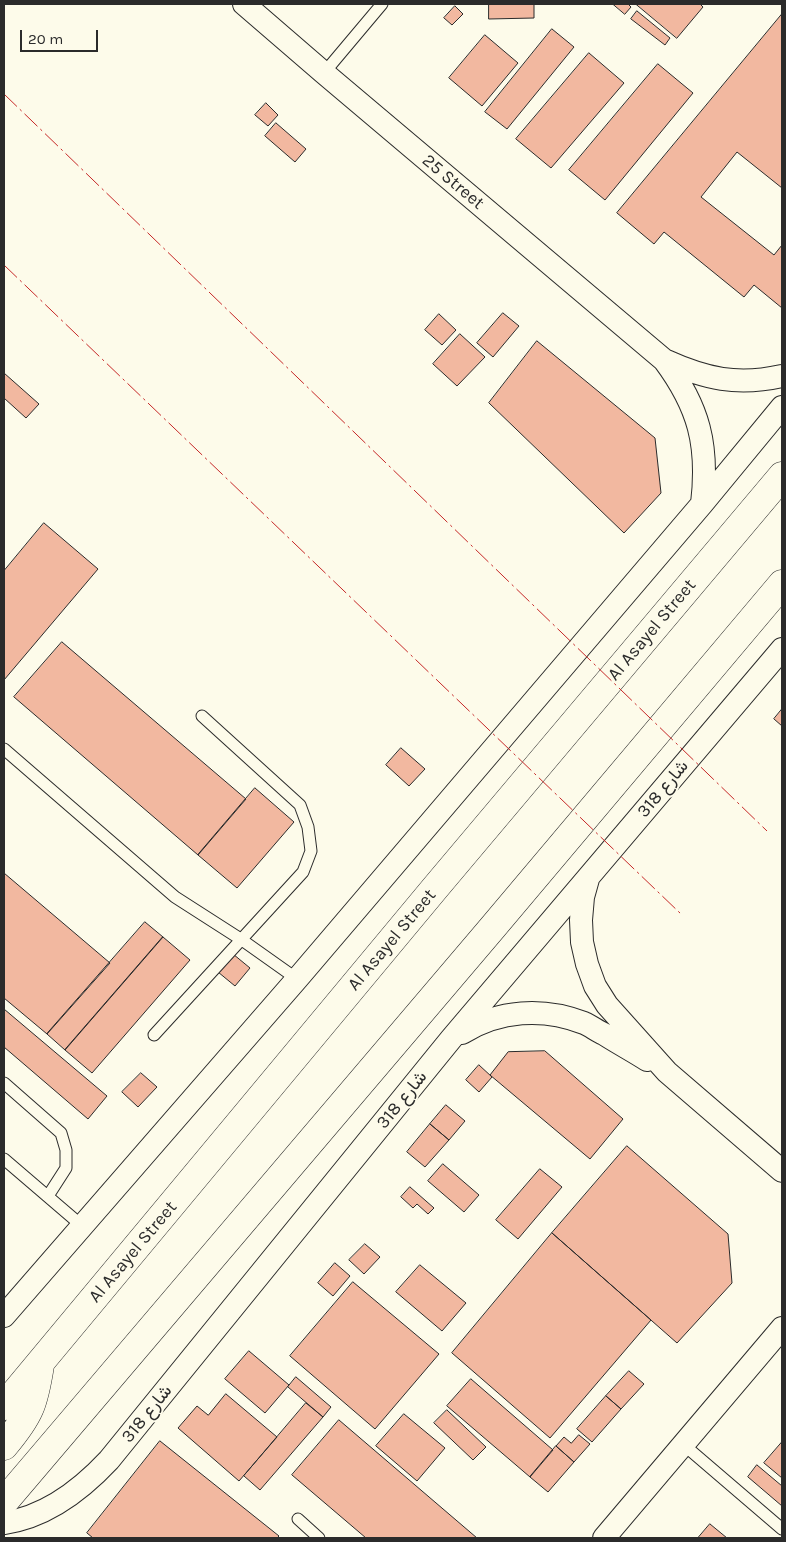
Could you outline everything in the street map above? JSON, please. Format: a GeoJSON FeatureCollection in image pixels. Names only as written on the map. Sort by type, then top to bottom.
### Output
{"type":"FeatureCollection","features":[{"type":"Feature","properties":{"kind":"main road","name":"Al Asayel Street"},"geometry":{"type":"LineString","coordinates":[[4,1406],[428,896],[782,476]]}},
{"type":"Feature","properties":{"kind":"main road"},"geometry":{"type":"LineString","coordinates":[[4,1502],[782,584]]}},
{"type":"Feature","properties":{"kind":"main road"},"geometry":{"type":"LineString","coordinates":[[4,1446],[29,1413],[34,1399],[41,1363]]}},
{"type":"Feature","properties":{"kind":"street","name":"25 Street"},"geometry":{"type":"LineString","coordinates":[[244,4],[664,360],[688,397],[702,438],[704,460],[702,504]]}},
{"type":"Feature","properties":{"kind":"street","name":"25 Street"},"geometry":{"type":"LineString","coordinates":[[664,360],[688,371],[713,378],[740,381],[767,380],[782,376]]}},
{"type":"Feature","properties":{"kind":"street"},"geometry":{"type":"LineString","coordinates":[[4,1316],[297,979],[702,504],[782,407]]}},
{"type":"Feature","properties":{"kind":"street","name":"شارع 318"},"geometry":{"type":"LineString","coordinates":[[4,1523],[31,1516],[53,1506],[93,1478],[451,1039],[782,649]]}},
{"type":"Feature","properties":{"kind":"street"},"geometry":{"type":"LineString","coordinates":[[589,876],[583,897],[582,942],[595,986],[607,1005],[667,1072],[782,1171]]}},
{"type":"Feature","properties":{"kind":"street"},"geometry":{"type":"LineString","coordinates":[[451,1039],[475,1025],[502,1015],[530,1012],[558,1015],[584,1023],[667,1072]]}},
{"type":"Feature","properties":{"kind":"street"},"geometry":{"type":"LineString","coordinates":[[604,1538],[782,1328]]}},
{"type":"Feature","properties":{"kind":"lane"},"geometry":{"type":"LineString","coordinates":[[324,73],[382,4]]}},
{"type":"Feature","properties":{"kind":"lane"},"geometry":{"type":"LineString","coordinates":[[154,1036],[303,872],[311,851],[308,827],[300,805],[202,716]]}},
{"type":"Feature","properties":{"kind":"lane"},"geometry":{"type":"LineString","coordinates":[[4,749],[175,897],[242,940],[297,979]]}},
{"type":"Feature","properties":{"kind":"lane"},"geometry":{"type":"LineString","coordinates":[[4,1083],[61,1133],[66,1150],[66,1168],[48,1196]]}},
{"type":"Feature","properties":{"kind":"lane"},"geometry":{"type":"LineString","coordinates":[[4,1159],[82,1225]]}},
{"type":"Feature","properties":{"kind":"lane"},"geometry":{"type":"LineString","coordinates":[[684,1444],[782,1529]]}},
{"type":"Feature","properties":{"kind":"lane"},"geometry":{"type":"LineString","coordinates":[[298,1519],[319,1538]]}},
{"type":"Feature","properties":{"kind":"building"},"geometry":{"type":"Polygon","coordinates":[[[489,4],[534,4],[534,18],[489,19],[489,4]]]}},
{"type":"Feature","properties":{"kind":"building"},"geometry":{"type":"Polygon","coordinates":[[[613,4],[628,4],[631,7],[625,14],[613,4]]]}},
{"type":"Feature","properties":{"kind":"building"},"geometry":{"type":"Polygon","coordinates":[[[636,4],[700,4],[703,7],[677,38],[636,4]]]}},
{"type":"Feature","properties":{"kind":"building"},"geometry":{"type":"Polygon","coordinates":[[[455,6],[463,14],[452,25],[444,18],[455,6]]]}},
{"type":"Feature","properties":{"kind":"building"},"geometry":{"type":"Polygon","coordinates":[[[637,11],[670,38],[665,45],[631,19],[637,11]]]}},
{"type":"Feature","properties":{"kind":"building"},"geometry":{"type":"Polygon","coordinates":[[[782,14],[782,188],[737,152],[701,197],[774,255],[782,245],[782,308],[754,285],[744,297],[664,232],[654,244],[617,213],[782,14]]]}},
{"type":"Feature","properties":{"kind":"building"},"geometry":{"type":"Polygon","coordinates":[[[552,29],[574,47],[507,129],[485,112],[552,29]]]}},
{"type":"Feature","properties":{"kind":"building"},"geometry":{"type":"Polygon","coordinates":[[[485,35],[518,63],[482,106],[449,78],[485,35]]]}},
{"type":"Feature","properties":{"kind":"building"},"geometry":{"type":"Polygon","coordinates":[[[589,53],[624,83],[551,168],[516,139],[589,53]]]}},
{"type":"Feature","properties":{"kind":"building"},"geometry":{"type":"Polygon","coordinates":[[[658,64],[693,93],[605,200],[569,170],[658,64]]]}},
{"type":"Feature","properties":{"kind":"building"},"geometry":{"type":"Polygon","coordinates":[[[266,103],[278,115],[268,126],[255,115],[266,103]]]}},
{"type":"Feature","properties":{"kind":"building"},"geometry":{"type":"Polygon","coordinates":[[[276,123],[306,149],[295,162],[265,136],[276,123]]]}},
{"type":"Feature","properties":{"kind":"building"},"geometry":{"type":"Polygon","coordinates":[[[503,313],[519,326],[493,357],[477,343],[503,313]]]}},
{"type":"Feature","properties":{"kind":"building"},"geometry":{"type":"Polygon","coordinates":[[[439,314],[456,330],[442,345],[425,330],[439,314]]]}},
{"type":"Feature","properties":{"kind":"building"},"geometry":{"type":"Polygon","coordinates":[[[460,334],[485,357],[457,386],[433,364],[460,334]]]}},
{"type":"Feature","properties":{"kind":"building"},"geometry":{"type":"Polygon","coordinates":[[[537,341],[655,438],[661,493],[624,533],[489,403],[537,341]]]}},
{"type":"Feature","properties":{"kind":"building"},"geometry":{"type":"Polygon","coordinates":[[[4,373],[39,404],[26,418],[4,398],[4,373]]]}},
{"type":"Feature","properties":{"kind":"building"},"geometry":{"type":"Polygon","coordinates":[[[44,523],[98,569],[4,680],[4,571],[44,523]]]}},
{"type":"Feature","properties":{"kind":"building"},"geometry":{"type":"Polygon","coordinates":[[[62,642],[246,799],[198,855],[14,697],[62,642]]]}},
{"type":"Feature","properties":{"kind":"building"},"geometry":{"type":"Polygon","coordinates":[[[782,709],[782,726],[774,719],[782,709]]]}},
{"type":"Feature","properties":{"kind":"building"},"geometry":{"type":"Polygon","coordinates":[[[401,748],[425,769],[409,786],[386,765],[401,748]]]}},
{"type":"Feature","properties":{"kind":"building"},"geometry":{"type":"Polygon","coordinates":[[[255,788],[294,822],[237,888],[198,855],[255,788]]]}},
{"type":"Feature","properties":{"kind":"building"},"geometry":{"type":"Polygon","coordinates":[[[4,873],[110,963],[47,1034],[4,998],[4,873]]]}},
{"type":"Feature","properties":{"kind":"building"},"geometry":{"type":"Polygon","coordinates":[[[145,922],[163,937],[65,1050],[47,1034],[145,922]]]}},
{"type":"Feature","properties":{"kind":"building"},"geometry":{"type":"Polygon","coordinates":[[[163,937],[190,960],[92,1073],[65,1050],[163,937]]]}},
{"type":"Feature","properties":{"kind":"building"},"geometry":{"type":"Polygon","coordinates":[[[233,954],[250,968],[235,986],[218,972],[233,954]]]}},
{"type":"Feature","properties":{"kind":"building"},"geometry":{"type":"Polygon","coordinates":[[[4,1009],[107,1096],[88,1119],[4,1047],[4,1009]]]}},
{"type":"Feature","properties":{"kind":"building"},"geometry":{"type":"Polygon","coordinates":[[[545,1051],[623,1119],[590,1159],[490,1075],[508,1052],[545,1051]]]}},
{"type":"Feature","properties":{"kind":"building"},"geometry":{"type":"Polygon","coordinates":[[[479,1065],[492,1077],[479,1092],[466,1080],[479,1065]]]}},
{"type":"Feature","properties":{"kind":"building"},"geometry":{"type":"Polygon","coordinates":[[[141,1073],[157,1087],[138,1107],[122,1092],[141,1073]]]}},
{"type":"Feature","properties":{"kind":"building"},"geometry":{"type":"Polygon","coordinates":[[[446,1105],[465,1121],[449,1140],[430,1124],[446,1105]]]}},
{"type":"Feature","properties":{"kind":"building"},"geometry":{"type":"Polygon","coordinates":[[[430,1124],[449,1140],[425,1167],[407,1152],[430,1124]]]}},
{"type":"Feature","properties":{"kind":"building"},"geometry":{"type":"Polygon","coordinates":[[[627,1146],[728,1234],[732,1283],[677,1343],[552,1233],[627,1146]]]}},
{"type":"Feature","properties":{"kind":"building"},"geometry":{"type":"Polygon","coordinates":[[[443,1164],[479,1195],[464,1212],[428,1181],[443,1164]]]}},
{"type":"Feature","properties":{"kind":"building"},"geometry":{"type":"Polygon","coordinates":[[[540,1169],[562,1187],[518,1239],[496,1220],[540,1169]]]}},
{"type":"Feature","properties":{"kind":"building"},"geometry":{"type":"Polygon","coordinates":[[[410,1187],[434,1208],[428,1214],[417,1204],[413,1208],[401,1197],[410,1187]]]}},
{"type":"Feature","properties":{"kind":"building"},"geometry":{"type":"Polygon","coordinates":[[[552,1233],[651,1320],[550,1438],[452,1353],[552,1233]]]}},
{"type":"Feature","properties":{"kind":"building"},"geometry":{"type":"Polygon","coordinates":[[[365,1244],[380,1257],[364,1274],[349,1260],[365,1244]]]}},
{"type":"Feature","properties":{"kind":"building"},"geometry":{"type":"Polygon","coordinates":[[[335,1263],[350,1276],[333,1296],[318,1283],[335,1263]]]}},
{"type":"Feature","properties":{"kind":"building"},"geometry":{"type":"Polygon","coordinates":[[[420,1265],[466,1303],[442,1331],[396,1292],[420,1265]]]}},
{"type":"Feature","properties":{"kind":"building"},"geometry":{"type":"Polygon","coordinates":[[[353,1282],[439,1354],[375,1429],[290,1356],[353,1282]]]}},
{"type":"Feature","properties":{"kind":"building"},"geometry":{"type":"Polygon","coordinates":[[[249,1351],[289,1385],[265,1413],[225,1379],[249,1351]]]}},
{"type":"Feature","properties":{"kind":"building"},"geometry":{"type":"Polygon","coordinates":[[[629,1371],[644,1384],[621,1409],[606,1396],[629,1371]]]}},
{"type":"Feature","properties":{"kind":"building"},"geometry":{"type":"Polygon","coordinates":[[[296,1377],[331,1407],[323,1417],[288,1387],[296,1377]]]}},
{"type":"Feature","properties":{"kind":"building"},"geometry":{"type":"Polygon","coordinates":[[[471,1379],[553,1450],[530,1477],[447,1406],[471,1379]]]}},
{"type":"Feature","properties":{"kind":"building"},"geometry":{"type":"Polygon","coordinates":[[[226,1394],[277,1437],[239,1481],[178,1428],[197,1406],[208,1415],[226,1394]]]}},
{"type":"Feature","properties":{"kind":"building"},"geometry":{"type":"Polygon","coordinates":[[[606,1396],[621,1409],[592,1442],[577,1429],[606,1396]]]}},
{"type":"Feature","properties":{"kind":"building"},"geometry":{"type":"Polygon","coordinates":[[[306,1403],[323,1417],[260,1490],[244,1476],[306,1403]]]}},
{"type":"Feature","properties":{"kind":"building"},"geometry":{"type":"Polygon","coordinates":[[[447,1410],[486,1447],[473,1460],[434,1423],[447,1410]]]}},
{"type":"Feature","properties":{"kind":"building"},"geometry":{"type":"Polygon","coordinates":[[[404,1414],[445,1448],[417,1481],[376,1446],[404,1414]]]}},
{"type":"Feature","properties":{"kind":"building"},"geometry":{"type":"Polygon","coordinates":[[[339,1420],[477,1538],[366,1538],[292,1475],[339,1420]]]}},
{"type":"Feature","properties":{"kind":"building"},"geometry":{"type":"Polygon","coordinates":[[[579,1435],[590,1444],[574,1462],[556,1446],[564,1437],[571,1443],[579,1435]]]}},
{"type":"Feature","properties":{"kind":"building"},"geometry":{"type":"Polygon","coordinates":[[[160,1441],[279,1536],[277,1538],[93,1538],[87,1533],[160,1441]]]}},
{"type":"Feature","properties":{"kind":"building"},"geometry":{"type":"Polygon","coordinates":[[[782,1442],[782,1478],[764,1463],[782,1442]]]}},
{"type":"Feature","properties":{"kind":"building"},"geometry":{"type":"Polygon","coordinates":[[[556,1446],[574,1462],[548,1492],[530,1477],[556,1446]]]}},
{"type":"Feature","properties":{"kind":"building"},"geometry":{"type":"Polygon","coordinates":[[[757,1465],[782,1486],[782,1506],[748,1477],[757,1465]]]}},
{"type":"Feature","properties":{"kind":"building"},"geometry":{"type":"Polygon","coordinates":[[[710,1524],[727,1538],[698,1538],[710,1524]]]}},
{"type":"Feature","properties":{"kind":"power"},"geometry":{"type":"LineString","coordinates":[[4,94],[767,831]]}},
{"type":"Feature","properties":{"kind":"power"},"geometry":{"type":"LineString","coordinates":[[4,265],[681,914]]}}]}
